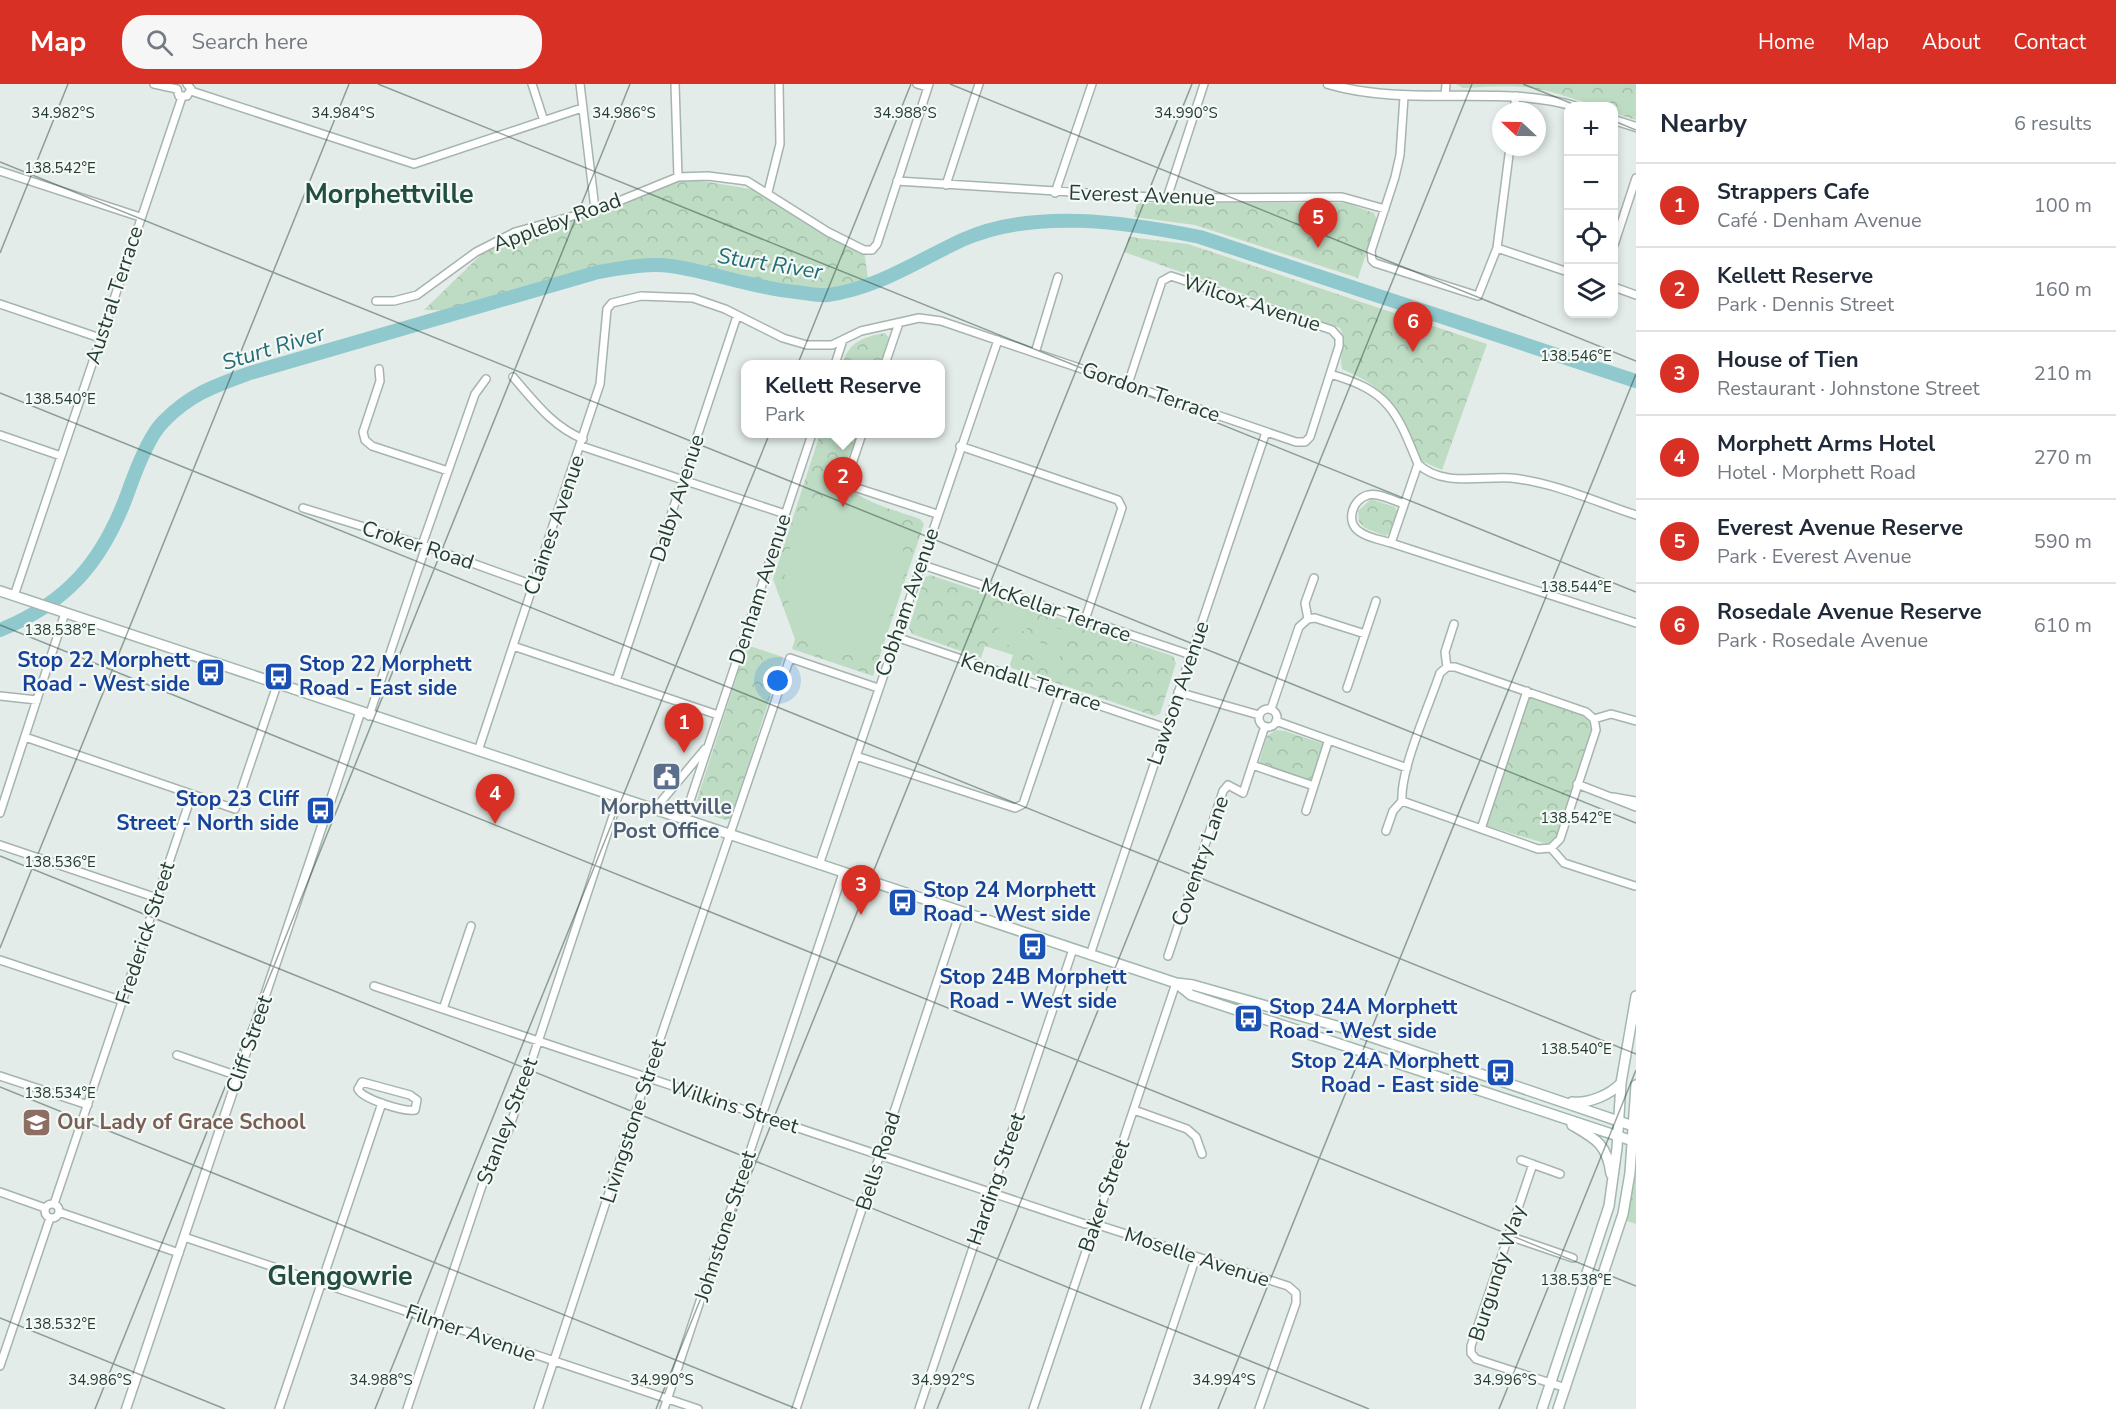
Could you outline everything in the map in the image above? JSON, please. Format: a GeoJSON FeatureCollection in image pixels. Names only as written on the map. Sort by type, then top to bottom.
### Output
{"type":"FeatureCollection","features":[{"type":"Feature","properties":{"kind":"main road"},"geometry":{"type":"LineString","coordinates":[[0,591],[1090,955],[1176,983],[1193,985],[1302,1015],[1635,1126]]}},
{"type":"Feature","properties":{"kind":"main road"},"geometry":{"type":"LineString","coordinates":[[1176,983],[1191,994],[1634,1141]]}},
{"type":"Feature","properties":{"kind":"main road"},"geometry":{"type":"LineString","coordinates":[[1542,1409],[1583,1287],[1612,1188],[1621,1083],[1636,996]]}},
{"type":"Feature","properties":{"kind":"main road"},"geometry":{"type":"LineString","coordinates":[[1551,1099],[1580,1103],[1614,1090],[1621,1083]]}},
{"type":"Feature","properties":{"kind":"main road"},"geometry":{"type":"LineString","coordinates":[[1558,1409],[1623,1214],[1634,1141],[1636,1085]]}},
{"type":"Feature","properties":{"kind":"main road"},"geometry":{"type":"LineString","coordinates":[[1554,1114],[1596,1138],[1604,1148],[1612,1188]]}},
{"type":"Feature","properties":{"kind":"main road"},"geometry":{"type":"LineString","coordinates":[[1630,1173],[1636,1162]]}},
{"type":"Feature","properties":{"kind":"main road"},"geometry":{"type":"LineString","coordinates":[[1588,1271],[1592,1277],[1603,1278]]}},
{"type":"Feature","properties":{"kind":"main road"},"geometry":{"type":"LineString","coordinates":[[1583,1287],[1591,1285],[1598,1293]]}},
{"type":"Feature","properties":{"kind":"street"},"geometry":{"type":"LineString","coordinates":[[154,84],[179,87],[182,97],[188,96],[189,88],[414,164],[582,108]]}},
{"type":"Feature","properties":{"kind":"street"},"geometry":{"type":"LineString","coordinates":[[532,84],[544,121]]}},
{"type":"Feature","properties":{"kind":"street"},"geometry":{"type":"LineString","coordinates":[[580,84],[595,209]]}},
{"type":"Feature","properties":{"kind":"street"},"geometry":{"type":"LineString","coordinates":[[675,84],[678,177]]}},
{"type":"Feature","properties":{"kind":"street"},"geometry":{"type":"LineString","coordinates":[[768,192],[780,144],[779,84]]}},
{"type":"Feature","properties":{"kind":"street"},"geometry":{"type":"LineString","coordinates":[[897,181],[928,86],[917,84]]}},
{"type":"Feature","properties":{"kind":"street"},"geometry":{"type":"LineString","coordinates":[[946,185],[979,84]]}},
{"type":"Feature","properties":{"kind":"street"},"geometry":{"type":"LineString","coordinates":[[1055,192],[1092,84]]}},
{"type":"Feature","properties":{"kind":"street"},"geometry":{"type":"LineString","coordinates":[[1167,198],[1204,84]]}},
{"type":"Feature","properties":{"kind":"street"},"geometry":{"type":"LineString","coordinates":[[1328,84],[1404,97],[1516,96],[1564,104]]}},
{"type":"Feature","properties":{"kind":"street"},"geometry":{"type":"LineString","coordinates":[[1445,96],[1446,84]]}},
{"type":"Feature","properties":{"kind":"street"},"geometry":{"type":"LineString","coordinates":[[1515,102],[1516,96]]}},
{"type":"Feature","properties":{"kind":"street","name":"Austral Terrace"},"geometry":{"type":"LineString","coordinates":[[14,596],[182,97]]}},
{"type":"Feature","properties":{"kind":"street"},"geometry":{"type":"LineString","coordinates":[[1404,97],[1400,155],[1371,251],[1372,260],[1380,265],[1478,296],[1497,248],[1509,156]]}},
{"type":"Feature","properties":{"kind":"street"},"geometry":{"type":"LineString","coordinates":[[1618,121],[1636,127]]}},
{"type":"Feature","properties":{"kind":"street"},"geometry":{"type":"LineString","coordinates":[[0,171],[140,217]]}},
{"type":"Feature","properties":{"kind":"street","name":"Appleby Road"},"geometry":{"type":"LineString","coordinates":[[376,301],[394,301],[417,295],[476,252],[515,232],[595,209],[678,177],[708,176],[747,181],[768,192],[828,232],[864,250],[872,250],[877,244],[897,181]]}},
{"type":"Feature","properties":{"kind":"street"},"geometry":{"type":"LineString","coordinates":[[1618,233],[1636,178]]}},
{"type":"Feature","properties":{"kind":"street","name":"Everest Avenue"},"geometry":{"type":"LineString","coordinates":[[897,181],[1167,198],[1342,197],[1385,209]]}},
{"type":"Feature","properties":{"kind":"street"},"geometry":{"type":"LineString","coordinates":[[1497,248],[1564,270]]}},
{"type":"Feature","properties":{"kind":"street","name":"Wilcox Avenue"},"geometry":{"type":"LineString","coordinates":[[1128,384],[1162,281],[1171,276],[1332,330],[1339,339],[1339,346],[1330,374]]}},
{"type":"Feature","properties":{"kind":"street"},"geometry":{"type":"LineString","coordinates":[[1035,353],[1058,277]]}},
{"type":"Feature","properties":{"kind":"street"},"geometry":{"type":"LineString","coordinates":[[1618,288],[1636,295]]}},
{"type":"Feature","properties":{"kind":"street","name":"Gordon Terrace"},"geometry":{"type":"LineString","coordinates":[[619,301],[663,295],[693,298],[737,316],[783,339],[807,345],[832,345],[861,331],[919,318],[941,321],[1266,432],[1305,442],[1310,437],[1330,374]]}},
{"type":"Feature","properties":{"kind":"street","name":"Claines Avenue"},"geometry":{"type":"LineString","coordinates":[[478,751],[600,384],[607,309],[619,301]]}},
{"type":"Feature","properties":{"kind":"street"},"geometry":{"type":"LineString","coordinates":[[0,304],[100,338]]}},
{"type":"Feature","properties":{"kind":"street","name":"Dalby Avenue"},"geometry":{"type":"LineString","coordinates":[[616,681],[737,316]]}},
{"type":"Feature","properties":{"kind":"street"},"geometry":{"type":"LineString","coordinates":[[886,360],[899,323]]}},
{"type":"Feature","properties":{"kind":"street"},"geometry":{"type":"LineString","coordinates":[[836,360],[843,340]]}},
{"type":"Feature","properties":{"kind":"street","name":"Cobham Avenue"},"geometry":{"type":"LineString","coordinates":[[819,865],[998,340]]}},
{"type":"Feature","properties":{"kind":"street"},"geometry":{"type":"LineString","coordinates":[[379,369],[380,381],[363,432],[365,440],[372,446],[448,471]]}},
{"type":"Feature","properties":{"kind":"street"},"geometry":{"type":"LineString","coordinates":[[1330,374],[1359,382],[1380,395],[1389,405],[1418,464],[1425,471],[1450,478],[1489,477],[1531,480],[1636,515]]}},
{"type":"Feature","properties":{"kind":"street"},"geometry":{"type":"LineString","coordinates":[[513,377],[551,421],[582,443],[785,514]]}},
{"type":"Feature","properties":{"kind":"street"},"geometry":{"type":"LineString","coordinates":[[364,714],[475,394],[486,379]]}},
{"type":"Feature","properties":{"kind":"street","name":"Lawson Avenue"},"geometry":{"type":"LineString","coordinates":[[1090,955],[1266,432]]}},
{"type":"Feature","properties":{"kind":"street"},"geometry":{"type":"LineString","coordinates":[[0,435],[61,456]]}},
{"type":"Feature","properties":{"kind":"street","name":"Denham Avenue"},"geometry":{"type":"LineString","coordinates":[[684,819],[811,438]]}},
{"type":"Feature","properties":{"kind":"street"},"geometry":{"type":"LineString","coordinates":[[861,438],[849,473],[851,481],[857,488],[937,514]]}},
{"type":"Feature","properties":{"kind":"street"},"geometry":{"type":"LineString","coordinates":[[960,446],[1118,500],[1122,508],[1085,620]]}},
{"type":"Feature","properties":{"kind":"street"},"geometry":{"type":"LineString","coordinates":[[1391,543],[1418,464]]}},
{"type":"Feature","properties":{"kind":"street"},"geometry":{"type":"LineString","coordinates":[[1404,504],[1374,494],[1368,495],[1359,499],[1353,508],[1353,525],[1359,532],[1636,623]]}},
{"type":"Feature","properties":{"kind":"street","name":"Croker Road"},"geometry":{"type":"LineString","coordinates":[[303,508],[424,546],[533,585]]}},
{"type":"Feature","properties":{"kind":"street","name":"McKellar Terrace"},"geometry":{"type":"LineString","coordinates":[[920,564],[1191,655]]}},
{"type":"Feature","properties":{"kind":"street"},"geometry":{"type":"LineString","coordinates":[[1308,619],[1305,603],[1314,578]]}},
{"type":"Feature","properties":{"kind":"street"},"geometry":{"type":"LineString","coordinates":[[1347,688],[1376,601]]}},
{"type":"Feature","properties":{"kind":"street"},"geometry":{"type":"LineString","coordinates":[[0,813],[37,700],[62,612]]}},
{"type":"Feature","properties":{"kind":"street"},"geometry":{"type":"LineString","coordinates":[[1271,710],[1299,627],[1308,619],[1315,618],[1365,634]]}},
{"type":"Feature","properties":{"kind":"street"},"geometry":{"type":"LineString","coordinates":[[1447,668],[1445,652],[1454,624]]}},
{"type":"Feature","properties":{"kind":"street","name":"Kendall Terrace"},"geometry":{"type":"LineString","coordinates":[[896,637],[1166,728]]}},
{"type":"Feature","properties":{"kind":"street"},"geometry":{"type":"LineString","coordinates":[[513,646],[718,715]]}},
{"type":"Feature","properties":{"kind":"street","name":"Livingstone Street"},"geometry":{"type":"LineString","coordinates":[[538,1409],[646,1077],[790,658],[878,688]]}},
{"type":"Feature","properties":{"kind":"street"},"geometry":{"type":"LineString","coordinates":[[1386,831],[1393,811],[1402,801],[1401,789],[1407,768],[1440,673],[1447,668],[1455,666],[1586,712],[1594,719],[1596,730],[1560,839],[1551,848],[1538,849],[1402,801]]}},
{"type":"Feature","properties":{"kind":"street"},"geometry":{"type":"LineString","coordinates":[[25,737],[236,809],[276,685]]}},
{"type":"Feature","properties":{"kind":"street"},"geometry":{"type":"LineString","coordinates":[[1481,829],[1527,691]]}},
{"type":"Feature","properties":{"kind":"street"},"geometry":{"type":"LineString","coordinates":[[856,756],[1015,808],[1023,804],[1061,692]]}},
{"type":"Feature","properties":{"kind":"street"},"geometry":{"type":"LineString","coordinates":[[1178,692],[1259,715]]}},
{"type":"Feature","properties":{"kind":"street"},"geometry":{"type":"LineString","coordinates":[[0,696],[37,700]]}},
{"type":"Feature","properties":{"kind":"street"},"geometry":{"type":"LineString","coordinates":[[1265,709],[1271,710],[1276,714],[1276,721],[1272,726],[1265,726],[1259,721],[1259,715],[1265,709]]}},
{"type":"Feature","properties":{"kind":"street","name":"Cliff Street"},"geometry":{"type":"LineString","coordinates":[[126,1409],[238,1076],[364,714]]}},
{"type":"Feature","properties":{"kind":"street"},"geometry":{"type":"LineString","coordinates":[[1594,719],[1611,714],[1636,721]]}},
{"type":"Feature","properties":{"kind":"street"},"geometry":{"type":"LineString","coordinates":[[1276,721],[1328,742],[1407,768]]}},
{"type":"Feature","properties":{"kind":"street"},"geometry":{"type":"LineString","coordinates":[[1265,726],[1252,765],[1314,786]]}},
{"type":"Feature","properties":{"kind":"street"},"geometry":{"type":"LineString","coordinates":[[1306,811],[1328,742]]}},
{"type":"Feature","properties":{"kind":"street","name":"Denham Avenue"},"geometry":{"type":"LineString","coordinates":[[654,810],[709,745]]}},
{"type":"Feature","properties":{"kind":"street","name":"Coventry Lane"},"geometry":{"type":"LineString","coordinates":[[1168,956],[1223,791],[1228,785],[1243,793],[1252,765]]}},
{"type":"Feature","properties":{"kind":"street"},"geometry":{"type":"LineString","coordinates":[[1577,784],[1636,807]]}},
{"type":"Feature","properties":{"kind":"street","name":"Frederick Street"},"geometry":{"type":"LineString","coordinates":[[54,1204],[192,794]]}},
{"type":"Feature","properties":{"kind":"street"},"geometry":{"type":"LineString","coordinates":[[1613,797],[1636,801]]}},
{"type":"Feature","properties":{"kind":"street","name":"Stanley Street"},"geometry":{"type":"LineString","coordinates":[[407,1409],[487,1171],[508,1132],[619,798]]}},
{"type":"Feature","properties":{"kind":"street"},"geometry":{"type":"LineString","coordinates":[[0,845],[157,898]]}},
{"type":"Feature","properties":{"kind":"street"},"geometry":{"type":"LineString","coordinates":[[1551,848],[1564,862],[1635,886]]}},
{"type":"Feature","properties":{"kind":"street","name":"Johnstone Street"},"geometry":{"type":"LineString","coordinates":[[664,1409],[843,873]]}},
{"type":"Feature","properties":{"kind":"street","name":"Bells Road"},"geometry":{"type":"LineString","coordinates":[[796,1409],[960,912]]}},
{"type":"Feature","properties":{"kind":"street"},"geometry":{"type":"LineString","coordinates":[[443,1009],[471,926]]}},
{"type":"Feature","properties":{"kind":"street","name":"Harding Street"},"geometry":{"type":"LineString","coordinates":[[919,1409],[1073,949]]}},
{"type":"Feature","properties":{"kind":"street"},"geometry":{"type":"LineString","coordinates":[[0,960],[123,1001]]}},
{"type":"Feature","properties":{"kind":"street","name":"Baker Street"},"geometry":{"type":"LineString","coordinates":[[1033,1409],[1176,983]]}},
{"type":"Feature","properties":{"kind":"street","name":"Wilkins Street"},"geometry":{"type":"LineString","coordinates":[[374,986],[1085,1224],[1095,1224]]}},
{"type":"Feature","properties":{"kind":"street"},"geometry":{"type":"LineString","coordinates":[[177,1055],[238,1076]]}},
{"type":"Feature","properties":{"kind":"street"},"geometry":{"type":"LineString","coordinates":[[0,1076],[88,1105]]}},
{"type":"Feature","properties":{"kind":"street"},"geometry":{"type":"LineString","coordinates":[[368,1082],[410,1095],[417,1104],[415,1110],[411,1111],[382,1103],[360,1094],[359,1084],[368,1082]]}},
{"type":"Feature","properties":{"kind":"street"},"geometry":{"type":"LineString","coordinates":[[279,1409],[382,1103]]}},
{"type":"Feature","properties":{"kind":"street"},"geometry":{"type":"LineString","coordinates":[[1134,1110],[1187,1129],[1197,1137],[1202,1154]]}},
{"type":"Feature","properties":{"kind":"street"},"geometry":{"type":"LineString","coordinates":[[1521,1160],[1560,1174]]}},
{"type":"Feature","properties":{"kind":"street","name":"Burgundy Way"},"geometry":{"type":"LineString","coordinates":[[1533,1164],[1471,1346],[1471,1353],[1476,1359],[1566,1388]]}},
{"type":"Feature","properties":{"kind":"street"},"geometry":{"type":"LineString","coordinates":[[0,1192],[45,1208],[54,1204],[59,1212],[179,1253]]}},
{"type":"Feature","properties":{"kind":"street"},"geometry":{"type":"LineString","coordinates":[[45,1208],[45,1215],[50,1218],[57,1217],[59,1212]]}},
{"type":"Feature","properties":{"kind":"street"},"geometry":{"type":"LineString","coordinates":[[0,1366],[50,1218]]}},
{"type":"Feature","properties":{"kind":"street","name":"Moselle Avenue"},"geometry":{"type":"LineString","coordinates":[[1095,1224],[1288,1287],[1296,1293],[1296,1303],[1259,1409]]}},
{"type":"Feature","properties":{"kind":"street"},"geometry":{"type":"LineString","coordinates":[[1509,1236],[1573,1258]]}},
{"type":"Feature","properties":{"kind":"street","name":"Filmer Avenue"},"geometry":{"type":"LineString","coordinates":[[184,1237],[698,1409]]}},
{"type":"Feature","properties":{"kind":"street"},"geometry":{"type":"LineString","coordinates":[[1145,1409],[1196,1257]]}},
{"type":"Feature","properties":{"kind":"green space"},"geometry":{"type":"Polygon","coordinates":[[[1456,84],[1636,84],[1636,120],[1618,114],[1618,102],[1586,102],[1542,90],[1513,86],[1463,88],[1456,84]]]}},
{"type":"Feature","properties":{"kind":"green space"},"geometry":{"type":"Polygon","coordinates":[[[678,177],[768,192],[864,250],[869,286],[825,295],[768,289],[671,266],[641,265],[598,272],[463,311],[424,310],[491,245],[602,208],[678,177]]]}},
{"type":"Feature","properties":{"kind":"green space"},"geometry":{"type":"Polygon","coordinates":[[[1137,203],[1346,203],[1374,213],[1377,221],[1358,278],[1195,225],[1134,217],[1137,203]]]}},
{"type":"Feature","properties":{"kind":"green space"},"geometry":{"type":"Polygon","coordinates":[[[1129,237],[1188,244],[1487,344],[1442,470],[1422,461],[1400,416],[1385,395],[1374,386],[1342,369],[1343,339],[1340,328],[1124,252],[1129,237]]]}},
{"type":"Feature","properties":{"kind":"green space"},"geometry":{"type":"Polygon","coordinates":[[[885,333],[889,338],[881,360],[844,360],[853,346],[870,336],[885,333]]]}},
{"type":"Feature","properties":{"kind":"green space"},"geometry":{"type":"Polygon","coordinates":[[[819,438],[856,438],[845,469],[846,483],[862,497],[920,519],[924,524],[873,676],[792,649],[795,639],[773,579],[819,438]]]}},
{"type":"Feature","properties":{"kind":"green space"},"geometry":{"type":"Polygon","coordinates":[[[853,497],[873,508],[891,525],[905,558],[902,583],[882,634],[869,648],[856,655],[841,654],[827,649],[802,627],[787,597],[785,575],[797,527],[807,510],[821,501],[853,497]]]}},
{"type":"Feature","properties":{"kind":"green space"},"geometry":{"type":"Polygon","coordinates":[[[1371,499],[1395,507],[1398,513],[1392,532],[1385,536],[1365,528],[1359,522],[1358,511],[1371,499]]]}},
{"type":"Feature","properties":{"kind":"green space"},"geometry":{"type":"Polygon","coordinates":[[[930,575],[1173,656],[1176,663],[1160,714],[1154,716],[1009,667],[1013,655],[985,646],[981,658],[912,634],[909,628],[924,578],[930,575]]]}},
{"type":"Feature","properties":{"kind":"green space"},"geometry":{"type":"Polygon","coordinates":[[[1004,610],[1030,620],[1026,632],[1000,623],[1004,610]]]}},
{"type":"Feature","properties":{"kind":"green space"},"geometry":{"type":"Polygon","coordinates":[[[1042,623],[1068,632],[1064,645],[1038,636],[1042,623]]]}},
{"type":"Feature","properties":{"kind":"green space"},"geometry":{"type":"Polygon","coordinates":[[[998,628],[1024,637],[1020,649],[994,640],[998,628]]]}},
{"type":"Feature","properties":{"kind":"green space"},"geometry":{"type":"Polygon","coordinates":[[[1036,641],[1062,650],[1058,662],[1032,653],[1036,641]]]}},
{"type":"Feature","properties":{"kind":"green space"},"geometry":{"type":"Polygon","coordinates":[[[747,645],[783,657],[731,818],[726,820],[697,811],[695,806],[747,645]]]}},
{"type":"Feature","properties":{"kind":"green space"},"geometry":{"type":"Polygon","coordinates":[[[1527,697],[1575,712],[1583,716],[1592,728],[1557,834],[1554,841],[1547,844],[1484,825],[1527,697]]]}},
{"type":"Feature","properties":{"kind":"green space"},"geometry":{"type":"Polygon","coordinates":[[[1276,730],[1324,744],[1312,782],[1259,763],[1267,736],[1276,730]]]}},
{"type":"Feature","properties":{"kind":"green space"},"geometry":{"type":"Polygon","coordinates":[[[1636,1171],[1636,1224],[1627,1221],[1636,1171]]]}},
{"type":"Feature","properties":{"kind":"waterway","name":"Sturt River"},"geometry":{"type":"LineString","coordinates":[[0,630],[45,607],[79,578],[106,541],[147,446],[157,429],[173,412],[193,398],[250,373],[598,272],[653,265],[671,266],[780,290],[828,295],[881,280],[962,240],[990,230],[1049,221],[1111,223],[1200,237],[1636,381]]}},
{"type":"Feature","properties":{"kind":"place","name":"Everest Avenue Reserve"},"geometry":{"type":"Point","coordinates":[1318,248]}},
{"type":"Feature","properties":{"kind":"place","name":"Rosedale Avenue Reserve"},"geometry":{"type":"Point","coordinates":[1413,352]}},
{"type":"Feature","properties":{"kind":"place","name":"Kellett Reserve"},"geometry":{"type":"Point","coordinates":[843,507]}},
{"type":"Feature","properties":{"kind":"place","name":"Stop 22 Morphett Road - West side"},"geometry":{"type":"Point","coordinates":[211,672]}},
{"type":"Feature","properties":{"kind":"place","name":"Stop 22 Morphett Road - East side"},"geometry":{"type":"Point","coordinates":[278,676]}},
{"type":"Feature","properties":{"kind":"place","name":"Strappers Cafe"},"geometry":{"type":"Point","coordinates":[684,753]}},
{"type":"Feature","properties":{"kind":"place","name":"Morphettville Post Office"},"geometry":{"type":"Point","coordinates":[666,776]}},
{"type":"Feature","properties":{"kind":"place","name":"Stop 23 Cliff Street - North side"},"geometry":{"type":"Point","coordinates":[320,811]}},
{"type":"Feature","properties":{"kind":"place","name":"Morphett Arms Hotel"},"geometry":{"type":"Point","coordinates":[495,824]}},
{"type":"Feature","properties":{"kind":"place","name":"Stop 24 Morphett Road - West side"},"geometry":{"type":"Point","coordinates":[902,902]}},
{"type":"Feature","properties":{"kind":"place","name":"House of Tien"},"geometry":{"type":"Point","coordinates":[861,915]}},
{"type":"Feature","properties":{"kind":"place","name":"Stop 24B Morphett Road - West side"},"geometry":{"type":"Point","coordinates":[1033,946]}},
{"type":"Feature","properties":{"kind":"place","name":"Stop 24A Morphett Road - West side"},"geometry":{"type":"Point","coordinates":[1248,1019]}},
{"type":"Feature","properties":{"kind":"place","name":"Stop 24A Morphett Road - East side"},"geometry":{"type":"Point","coordinates":[1500,1073]}},
{"type":"Feature","properties":{"kind":"place","name":"Our Lady of Grace School"},"geometry":{"type":"Point","coordinates":[36,1122]}},
{"type":"Feature","properties":{"kind":"district","name":"Morphettville"},"geometry":{"type":"Point","coordinates":[389,194]}},
{"type":"Feature","properties":{"kind":"district","name":"Glengowrie"},"geometry":{"type":"Point","coordinates":[340,1276]}}]}
